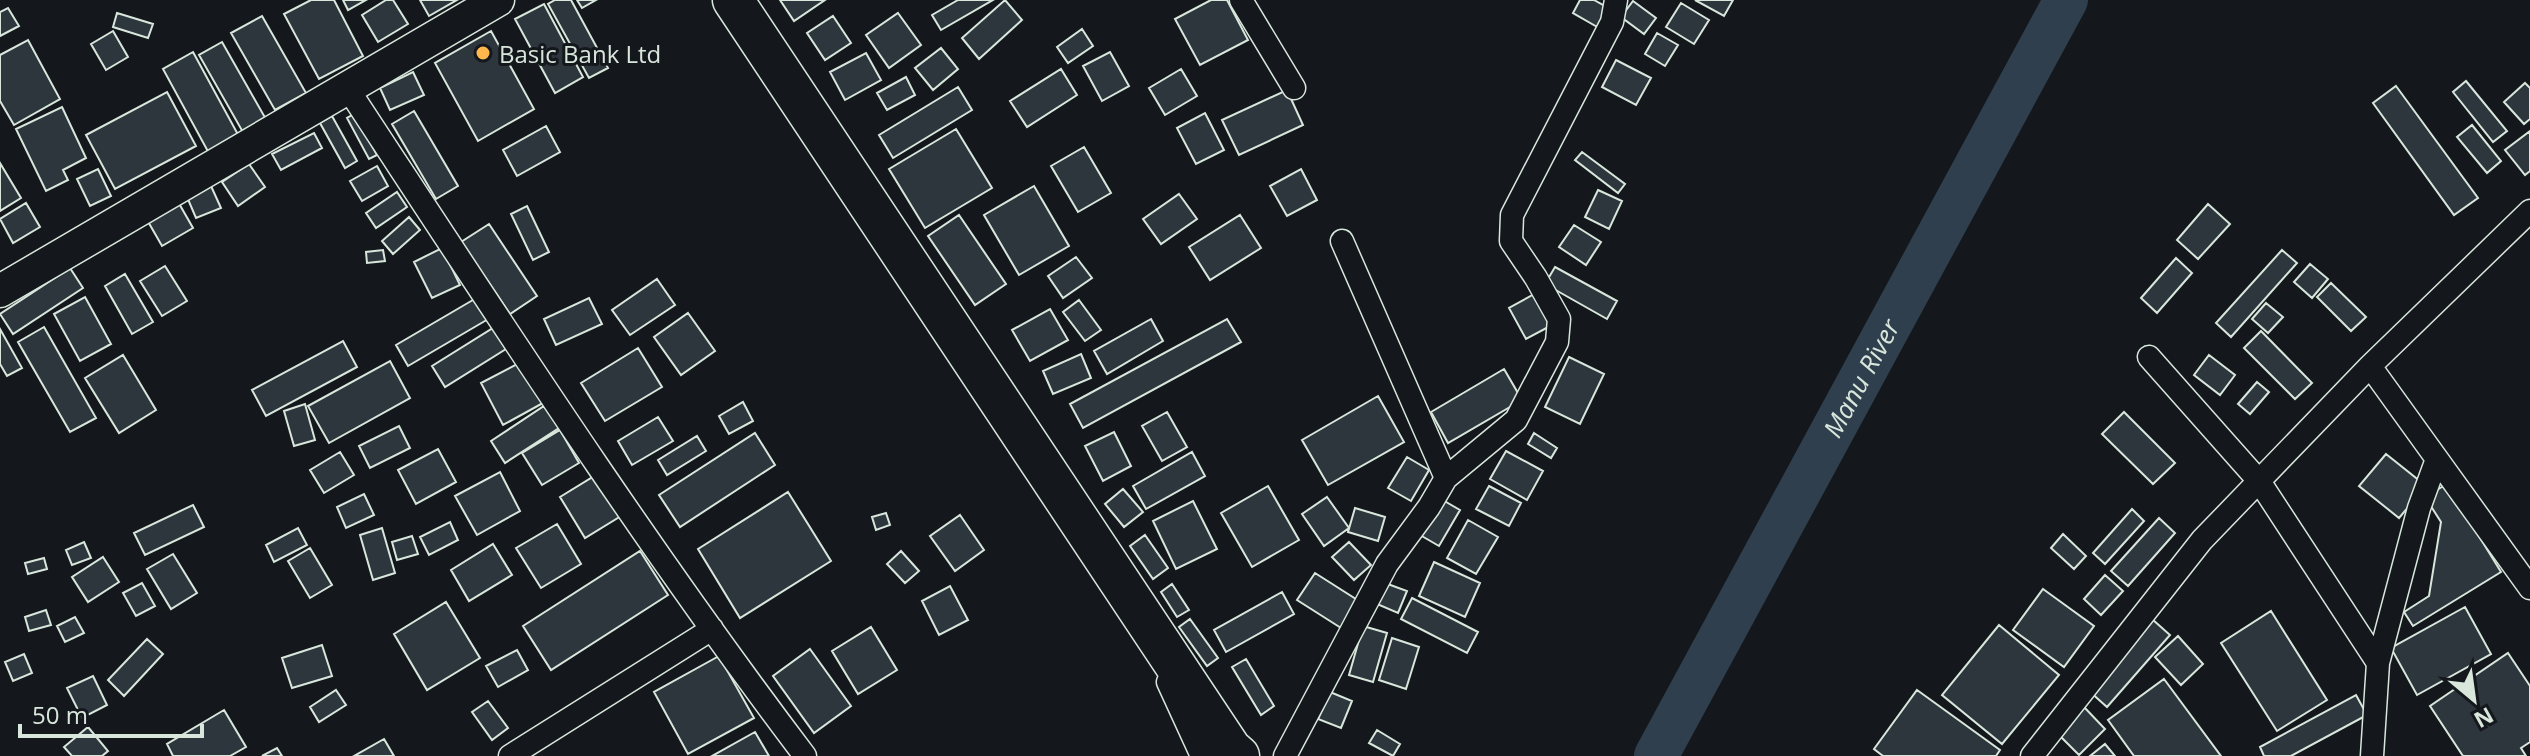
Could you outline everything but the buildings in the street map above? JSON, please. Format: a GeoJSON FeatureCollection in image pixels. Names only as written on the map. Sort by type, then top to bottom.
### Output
{"type":"FeatureCollection","features":[{"type":"Feature","properties":{"kind":"highway"},"geometry":{"type":"LineString","coordinates":[[733,0],[1129,597],[1231,749],[1239,756]]}},
{"type":"Feature","properties":{"kind":"main road"},"geometry":{"type":"LineString","coordinates":[[0,291],[498,0]]}},
{"type":"Feature","properties":{"kind":"street"},"geometry":{"type":"LineString","coordinates":[[1241,0],[1294,88]]}},
{"type":"Feature","properties":{"kind":"street"},"geometry":{"type":"LineString","coordinates":[[1285,756],[1387,564],[1446,478],[1516,420],[1557,342],[1559,319],[1511,241],[1512,215],[1612,22],[1616,0]]}},
{"type":"Feature","properties":{"kind":"street"},"geometry":{"type":"LineString","coordinates":[[348,89],[512,339],[712,629],[805,756]]}},
{"type":"Feature","properties":{"kind":"street"},"geometry":{"type":"LineString","coordinates":[[2032,756],[2202,540],[2370,366],[2530,211]]}},
{"type":"Feature","properties":{"kind":"street"},"geometry":{"type":"LineString","coordinates":[[1342,241],[1446,478]]}},
{"type":"Feature","properties":{"kind":"street"},"geometry":{"type":"LineString","coordinates":[[2149,357],[2259,481],[2378,663]]}},
{"type":"Feature","properties":{"kind":"street"},"geometry":{"type":"LineString","coordinates":[[2370,366],[2530,588]]}},
{"type":"Feature","properties":{"kind":"street"},"geometry":{"type":"LineString","coordinates":[[2372,756],[2378,663],[2419,508],[2437,459]]}},
{"type":"Feature","properties":{"kind":"street"},"geometry":{"type":"LineString","coordinates":[[1129,597],[1202,756]]}},
{"type":"Feature","properties":{"kind":"street"},"geometry":{"type":"LineString","coordinates":[[510,756],[712,629]]}},
{"type":"Feature","properties":{"kind":"waterway","name":"Manu River"},"geometry":{"type":"LineString","coordinates":[[1656,756],[2066,0]]}},
{"type":"Feature","properties":{"kind":"place","name":"Basic Bank Ltd"},"geometry":{"type":"Point","coordinates":[483,53]}}]}
